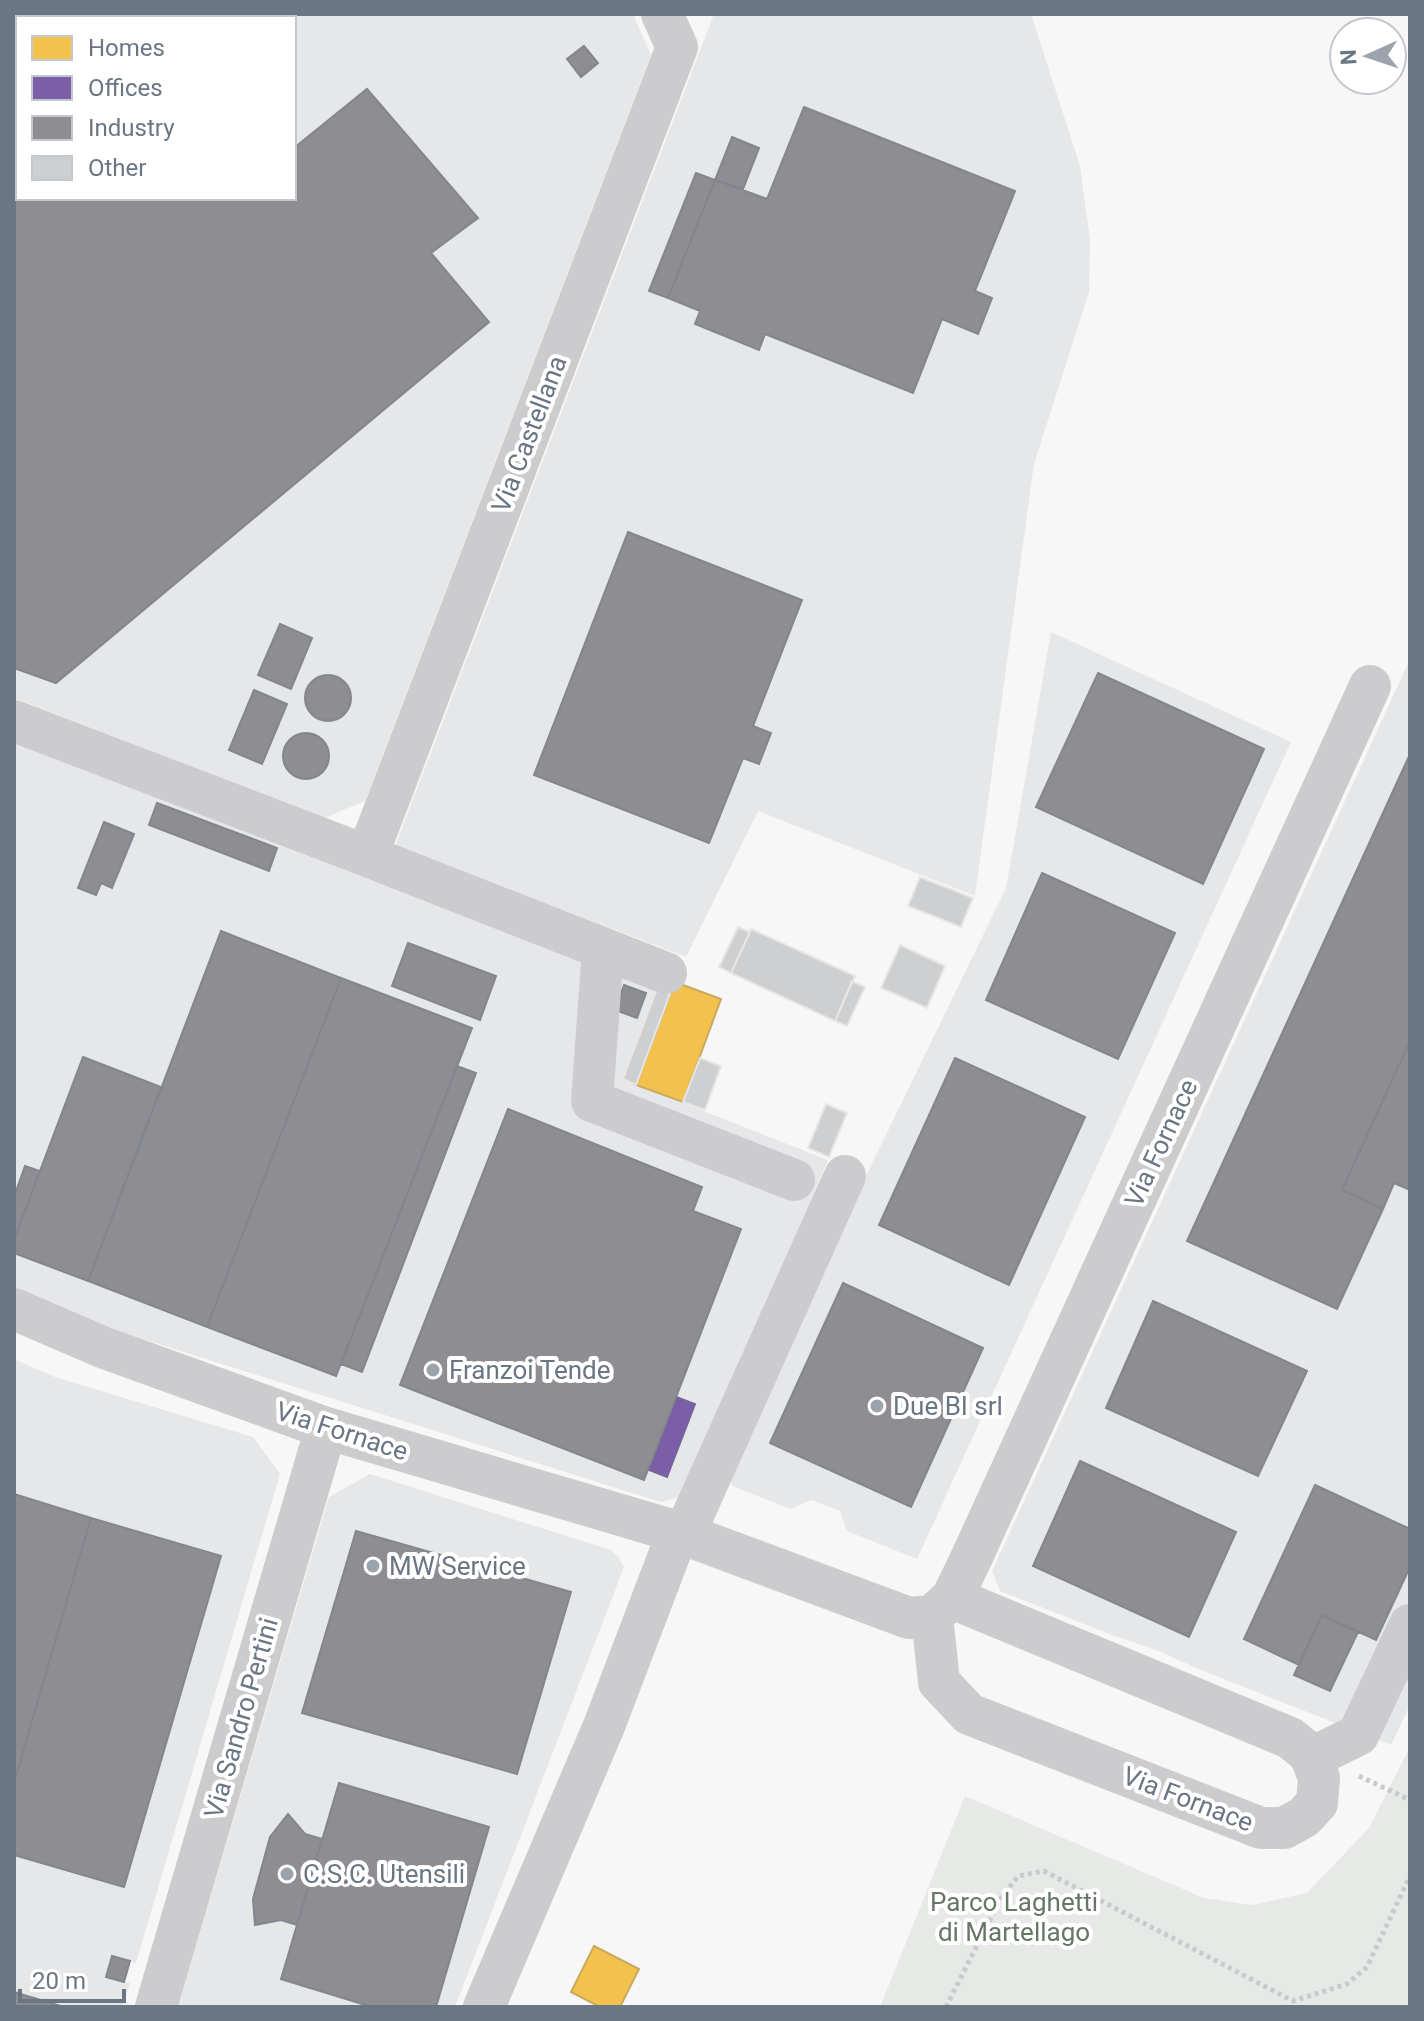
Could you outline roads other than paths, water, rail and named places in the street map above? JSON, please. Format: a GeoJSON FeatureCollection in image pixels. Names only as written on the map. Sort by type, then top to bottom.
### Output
{"type":"FeatureCollection","features":[{"type":"Feature","properties":{"kind":"street","name":"Via Castellana"},"geometry":{"type":"LineString","coordinates":[[367,856],[677,47],[662,14]]}},
{"type":"Feature","properties":{"kind":"street","name":"Via Fornace"},"geometry":{"type":"LineString","coordinates":[[14,1309],[102,1347],[326,1428],[681,1534],[909,1618],[942,1607],[1290,1738],[1310,1754],[1319,1778],[1317,1803],[1304,1817],[1284,1828],[1261,1828],[969,1714],[939,1682],[942,1607],[1370,686]]}},
{"type":"Feature","properties":{"kind":"street"},"geometry":{"type":"LineString","coordinates":[[14,721],[666,973]]}},
{"type":"Feature","properties":{"kind":"street"},"geometry":{"type":"LineString","coordinates":[[603,949],[592,1101],[794,1180]]}},
{"type":"Feature","properties":{"kind":"street"},"geometry":{"type":"LineString","coordinates":[[484,2007],[604,1726],[681,1534],[845,1176]]}},
{"type":"Feature","properties":{"kind":"street","name":"Via Sandro Pertini"},"geometry":{"type":"LineString","coordinates":[[156,2007],[326,1428]]}},
{"type":"Feature","properties":{"kind":"street"},"geometry":{"type":"LineString","coordinates":[[1311,1758],[1358,1735],[1410,1625]]}},
{"type":"Feature","properties":{"kind":"place","name":"Franzoi Tende"},"geometry":{"type":"Point","coordinates":[433,1370]}},
{"type":"Feature","properties":{"kind":"place","name":"Due BI srl"},"geometry":{"type":"Point","coordinates":[877,1406]}},
{"type":"Feature","properties":{"kind":"place","name":"MW Service"},"geometry":{"type":"Point","coordinates":[373,1566]}},
{"type":"Feature","properties":{"kind":"place","name":"C.S.C. Utensili"},"geometry":{"type":"Point","coordinates":[287,1874]}},
{"type":"Feature","properties":{"kind":"park label","name":"Parco Laghetti di Martellago"},"geometry":{"type":"Point","coordinates":[1014,1917]}}]}
